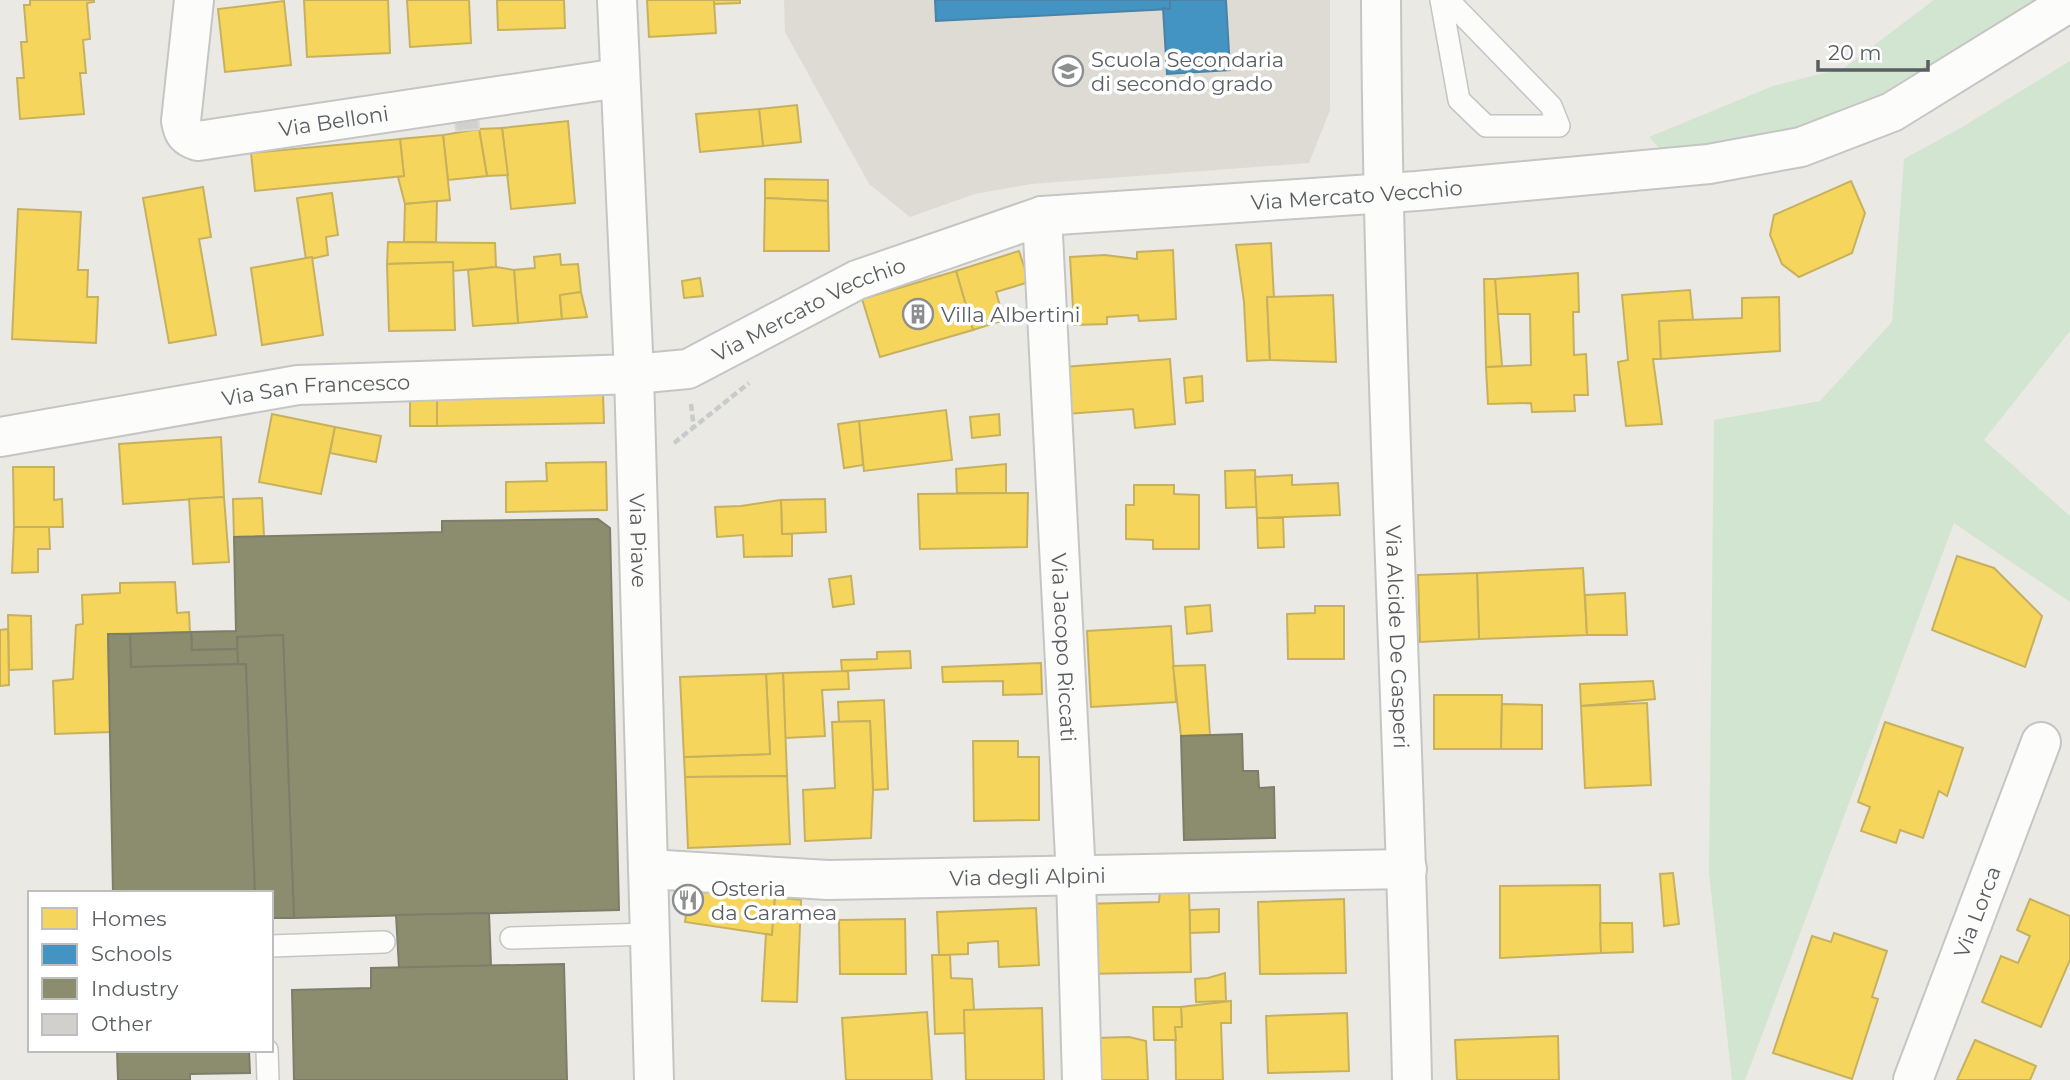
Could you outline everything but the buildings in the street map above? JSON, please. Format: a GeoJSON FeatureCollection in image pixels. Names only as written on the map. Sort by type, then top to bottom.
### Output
{"type":"FeatureCollection","features":[{"type":"Feature","properties":{"kind":"street","name":"Via Belloni"},"geometry":{"type":"LineString","coordinates":[[194,0],[181,121],[183,131],[189,138],[209,141],[619,78]]}},
{"type":"Feature","properties":{"kind":"street","name":"Via Piave"},"geometry":{"type":"LineString","coordinates":[[617,0],[634,374],[654,1080]]}},
{"type":"Feature","properties":{"kind":"street","name":"Via Alcide De Gasperi"},"geometry":{"type":"LineString","coordinates":[[1381,0],[1382,194],[1407,869],[1412,1080]]}},
{"type":"Feature","properties":{"kind":"street","name":"Via Mercato Vecchio"},"geometry":{"type":"LineString","coordinates":[[634,374],[688,369],[857,280],[1042,216],[1382,194],[1709,163],[1801,147],[1892,112],[2070,2]]}},
{"type":"Feature","properties":{"kind":"street","name":"Via Jacopo Riccati"},"geometry":{"type":"LineString","coordinates":[[1042,216],[1076,877],[1082,1080]]}},
{"type":"Feature","properties":{"kind":"street","name":"Via San Francesco"},"geometry":{"type":"LineString","coordinates":[[0,437],[298,386],[634,374]]}},
{"type":"Feature","properties":{"kind":"street","name":"Via Lorca"},"geometry":{"type":"LineString","coordinates":[[1913,1080],[2041,742]]}},
{"type":"Feature","properties":{"kind":"street","name":"Via degli Alpini"},"geometry":{"type":"LineString","coordinates":[[648,869],[828,880],[1407,869]]}},
{"type":"Feature","properties":{"kind":"lane"},"geometry":{"type":"LineString","coordinates":[[1440,0],[1459,100],[1486,126],[1559,126],[1551,106],[1448,0]]}},
{"type":"Feature","properties":{"kind":"lane"},"geometry":{"type":"LineString","coordinates":[[511,938],[650,933]]}},
{"type":"Feature","properties":{"kind":"lane"},"geometry":{"type":"LineString","coordinates":[[273,946],[384,942]]}},
{"type":"Feature","properties":{"kind":"lane"},"geometry":{"type":"LineString","coordinates":[[267,1052],[268,1080]]}},
{"type":"Feature","properties":{"kind":"path"},"geometry":{"type":"LineString","coordinates":[[673,444],[758,375]]}},
{"type":"Feature","properties":{"kind":"shaded area","name":"Scuola Secondaria di secondo grado"},"geometry":{"type":"Polygon","coordinates":[[[784,0],[1330,0],[1330,110],[1309,163],[1031,184],[975,194],[910,217],[869,184],[785,32],[784,0]]]}},
{"type":"Feature","properties":{"kind":"green space"},"geometry":{"type":"Polygon","coordinates":[[[1934,0],[2043,0],[1931,69],[1815,131],[1663,152],[1649,137],[1773,86],[1844,68],[1934,0]]]}},
{"type":"Feature","properties":{"kind":"green space"},"geometry":{"type":"Polygon","coordinates":[[[2070,61],[2070,331],[1984,440],[2070,516],[2070,602],[1954,523],[1745,1080],[1732,1080],[1709,873],[1714,420],[1820,401],[1892,322],[1904,159],[2070,61]]]}},
{"type":"Feature","properties":{"kind":"place","name":"Scuola Secondaria di secondo grado"},"geometry":{"type":"Point","coordinates":[1068,71]}},
{"type":"Feature","properties":{"kind":"place","name":"Villa Albertini"},"geometry":{"type":"Point","coordinates":[918,314]}},
{"type":"Feature","properties":{"kind":"place","name":"Osteria da Caramea"},"geometry":{"type":"Point","coordinates":[688,900]}}]}
